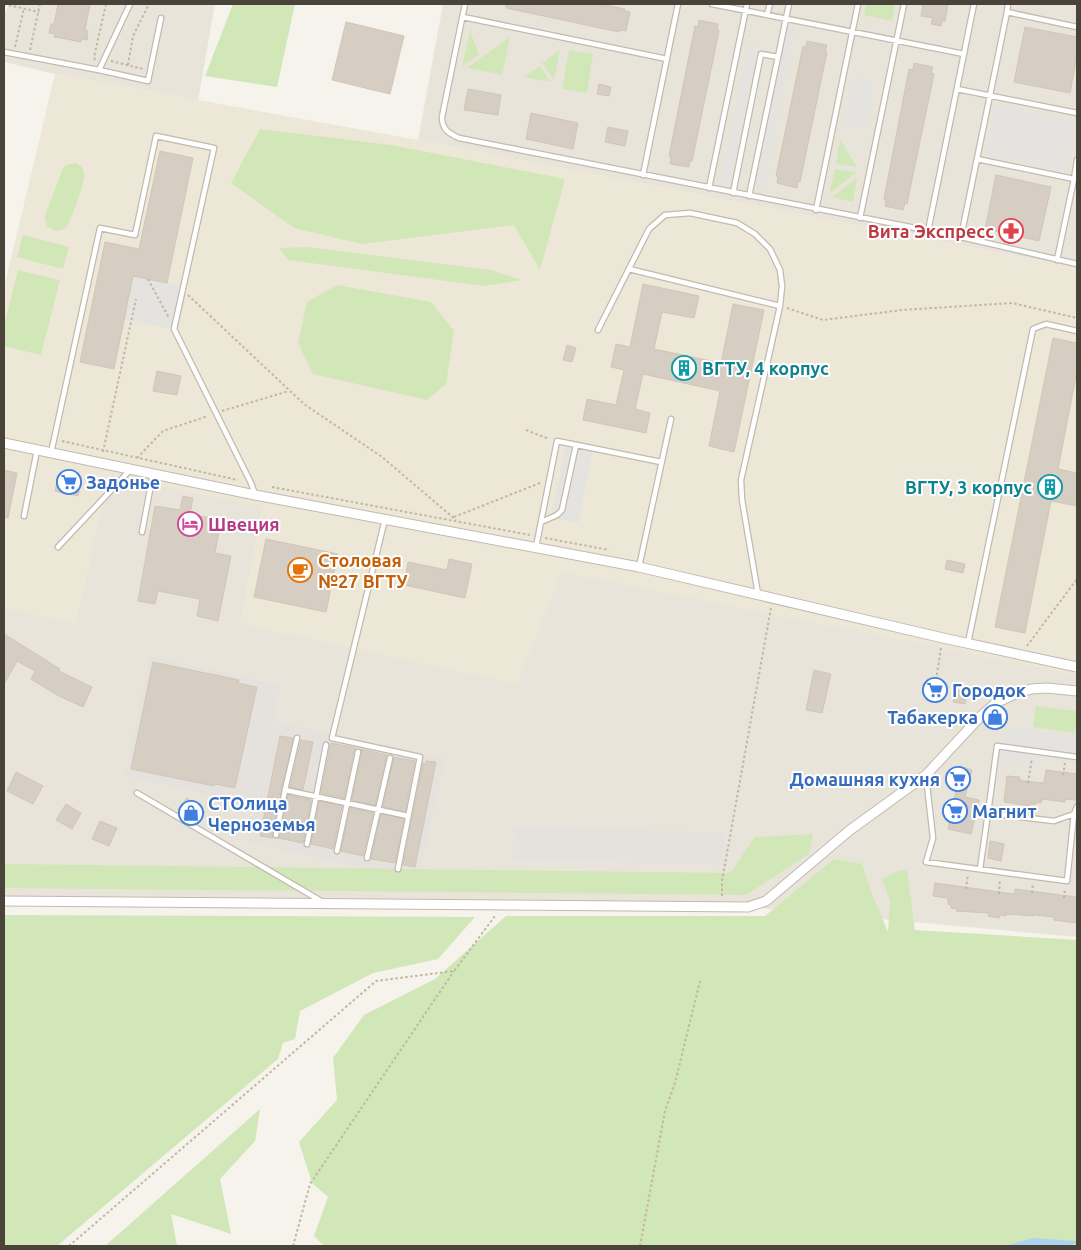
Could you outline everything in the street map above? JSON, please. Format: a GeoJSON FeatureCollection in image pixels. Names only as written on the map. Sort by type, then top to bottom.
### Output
{"type":"FeatureCollection","features":[{"type":"Feature","properties":{"kind":"street"},"geometry":{"type":"LineString","coordinates":[[4,443],[255,495],[639,566],[968,644],[1077,667]]}},
{"type":"Feature","properties":{"kind":"street"},"geometry":{"type":"LineString","coordinates":[[4,901],[748,907],[766,901],[850,830],[926,775],[980,717],[996,703],[1031,689],[1047,688],[1077,691]]}},
{"type":"Feature","properties":{"kind":"lane"},"geometry":{"type":"LineString","coordinates":[[99,70],[130,4]]}},
{"type":"Feature","properties":{"kind":"lane"},"geometry":{"type":"LineString","coordinates":[[465,4],[442,117],[442,125],[450,134],[459,138],[816,210],[961,237],[1077,264]]}},
{"type":"Feature","properties":{"kind":"lane"},"geometry":{"type":"LineString","coordinates":[[643,175],[678,4]]}},
{"type":"Feature","properties":{"kind":"lane"},"geometry":{"type":"LineString","coordinates":[[712,4],[964,54]]}},
{"type":"Feature","properties":{"kind":"lane"},"geometry":{"type":"LineString","coordinates":[[709,188],[747,4]]}},
{"type":"Feature","properties":{"kind":"lane"},"geometry":{"type":"LineString","coordinates":[[767,15],[770,4]]}},
{"type":"Feature","properties":{"kind":"lane"},"geometry":{"type":"LineString","coordinates":[[749,196],[789,4]]}},
{"type":"Feature","properties":{"kind":"lane"},"geometry":{"type":"LineString","coordinates":[[816,210],[858,4]]}},
{"type":"Feature","properties":{"kind":"lane"},"geometry":{"type":"LineString","coordinates":[[860,218],[904,4]]}},
{"type":"Feature","properties":{"kind":"lane"},"geometry":{"type":"LineString","coordinates":[[928,231],[974,4]]}},
{"type":"Feature","properties":{"kind":"lane"},"geometry":{"type":"LineString","coordinates":[[961,237],[1008,4]]}},
{"type":"Feature","properties":{"kind":"lane"},"geometry":{"type":"LineString","coordinates":[[1007,12],[1077,27]]}},
{"type":"Feature","properties":{"kind":"lane"},"geometry":{"type":"LineString","coordinates":[[463,17],[667,59]]}},
{"type":"Feature","properties":{"kind":"lane"},"geometry":{"type":"LineString","coordinates":[[4,52],[148,81],[161,18]]}},
{"type":"Feature","properties":{"kind":"lane"},"geometry":{"type":"LineString","coordinates":[[733,193],[761,54],[778,57]]}},
{"type":"Feature","properties":{"kind":"lane"},"geometry":{"type":"LineString","coordinates":[[957,89],[1077,113]]}},
{"type":"Feature","properties":{"kind":"lane"},"geometry":{"type":"LineString","coordinates":[[51,454],[100,228],[135,235],[156,136],[214,148],[174,329],[251,483],[255,495]]}},
{"type":"Feature","properties":{"kind":"lane"},"geometry":{"type":"LineString","coordinates":[[976,159],[1074,179]]}},
{"type":"Feature","properties":{"kind":"lane"},"geometry":{"type":"LineString","coordinates":[[1057,260],[1077,160]]}},
{"type":"Feature","properties":{"kind":"lane"},"geometry":{"type":"LineString","coordinates":[[598,330],[649,229],[665,215],[690,213],[737,223],[755,234],[770,249],[780,270],[782,286],[780,306],[741,480],[742,500],[758,594]]}},
{"type":"Feature","properties":{"kind":"lane"},"geometry":{"type":"LineString","coordinates":[[629,269],[780,306]]}},
{"type":"Feature","properties":{"kind":"lane"},"geometry":{"type":"LineString","coordinates":[[968,644],[1033,329],[1046,324],[1077,330]]}},
{"type":"Feature","properties":{"kind":"lane"},"geometry":{"type":"LineString","coordinates":[[639,566],[671,419]]}},
{"type":"Feature","properties":{"kind":"lane"},"geometry":{"type":"LineString","coordinates":[[536,547],[556,441],[662,462]]}},
{"type":"Feature","properties":{"kind":"lane"},"geometry":{"type":"LineString","coordinates":[[541,522],[557,516],[562,510],[576,445]]}},
{"type":"Feature","properties":{"kind":"lane"},"geometry":{"type":"LineString","coordinates":[[24,516],[37,450]]}},
{"type":"Feature","properties":{"kind":"lane"},"geometry":{"type":"LineString","coordinates":[[58,547],[130,470]]}},
{"type":"Feature","properties":{"kind":"lane"},"geometry":{"type":"LineString","coordinates":[[142,532],[153,474]]}},
{"type":"Feature","properties":{"kind":"lane"},"geometry":{"type":"LineString","coordinates":[[384,519],[332,738],[420,757],[398,869]]}},
{"type":"Feature","properties":{"kind":"lane"},"geometry":{"type":"LineString","coordinates":[[276,835],[297,738]]}},
{"type":"Feature","properties":{"kind":"lane"},"geometry":{"type":"LineString","coordinates":[[307,844],[326,745]]}},
{"type":"Feature","properties":{"kind":"lane"},"geometry":{"type":"LineString","coordinates":[[980,869],[997,746],[1077,757]]}},
{"type":"Feature","properties":{"kind":"lane"},"geometry":{"type":"LineString","coordinates":[[337,851],[358,752]]}},
{"type":"Feature","properties":{"kind":"lane"},"geometry":{"type":"LineString","coordinates":[[367,858],[390,758]]}},
{"type":"Feature","properties":{"kind":"lane"},"geometry":{"type":"LineString","coordinates":[[926,775],[933,838],[926,862],[1067,881],[1074,814],[1077,808]]}},
{"type":"Feature","properties":{"kind":"lane"},"geometry":{"type":"LineString","coordinates":[[285,790],[408,816]]}},
{"type":"Feature","properties":{"kind":"lane"},"geometry":{"type":"LineString","coordinates":[[137,793],[326,904]]}},
{"type":"Feature","properties":{"kind":"lane"},"geometry":{"type":"LineString","coordinates":[[988,813],[1054,821],[1074,814]]}},
{"type":"Feature","properties":{"kind":"path"},"geometry":{"type":"LineString","coordinates":[[4,4],[39,12]]}},
{"type":"Feature","properties":{"kind":"path"},"geometry":{"type":"LineString","coordinates":[[28,57],[40,4]]}},
{"type":"Feature","properties":{"kind":"path"},"geometry":{"type":"LineString","coordinates":[[99,70],[94,57],[106,4]]}},
{"type":"Feature","properties":{"kind":"path"},"geometry":{"type":"LineString","coordinates":[[128,65],[133,36],[149,4]]}},
{"type":"Feature","properties":{"kind":"path"},"geometry":{"type":"LineString","coordinates":[[13,54],[24,8]]}},
{"type":"Feature","properties":{"kind":"path"},"geometry":{"type":"LineString","coordinates":[[94,57],[150,71]]}},
{"type":"Feature","properties":{"kind":"path"},"geometry":{"type":"LineString","coordinates":[[148,279],[174,329]]}},
{"type":"Feature","properties":{"kind":"path"},"geometry":{"type":"LineString","coordinates":[[183,290],[304,404],[382,457],[458,521]]}},
{"type":"Feature","properties":{"kind":"path"},"geometry":{"type":"LineString","coordinates":[[100,464],[136,299]]}},
{"type":"Feature","properties":{"kind":"path"},"geometry":{"type":"LineString","coordinates":[[780,306],[823,320],[902,310],[1012,303],[1077,318]]}},
{"type":"Feature","properties":{"kind":"path"},"geometry":{"type":"LineString","coordinates":[[130,470],[137,458],[163,431],[289,390]]}},
{"type":"Feature","properties":{"kind":"path"},"geometry":{"type":"LineString","coordinates":[[526,430],[556,441]]}},
{"type":"Feature","properties":{"kind":"path"},"geometry":{"type":"LineString","coordinates":[[454,517],[549,479]]}},
{"type":"Feature","properties":{"kind":"path"},"geometry":{"type":"LineString","coordinates":[[1022,654],[1077,579]]}},
{"type":"Feature","properties":{"kind":"path"},"geometry":{"type":"LineString","coordinates":[[722,907],[722,881],[773,598]]}},
{"type":"Feature","properties":{"kind":"path"},"geometry":{"type":"LineString","coordinates":[[1028,783],[1032,750]]}},
{"type":"Feature","properties":{"kind":"path"},"geometry":{"type":"LineString","coordinates":[[1063,775],[1066,755]]}},
{"type":"Feature","properties":{"kind":"path"},"geometry":{"type":"LineString","coordinates":[[966,889],[968,868]]}},
{"type":"Feature","properties":{"kind":"path"},"geometry":{"type":"LineString","coordinates":[[999,894],[1001,872]]}},
{"type":"Feature","properties":{"kind":"path"},"geometry":{"type":"LineString","coordinates":[[293,1246],[310,1184],[454,971],[502,906]]}},
{"type":"Feature","properties":{"kind":"path"},"geometry":{"type":"LineString","coordinates":[[69,1246],[376,981],[454,971]]}},
{"type":"Feature","properties":{"kind":"path"},"geometry":{"type":"LineString","coordinates":[[640,1246],[665,1111],[675,1083],[700,981]]}},
{"type":"Feature","properties":{"kind":"shaded area"},"geometry":{"type":"Polygon","coordinates":[[[9,4],[215,4],[198,100],[55,74],[4,62],[4,15],[9,4]]]}},
{"type":"Feature","properties":{"kind":"shaded area"},"geometry":{"type":"Polygon","coordinates":[[[443,4],[1077,4],[1077,268],[418,140],[443,4]]]}},
{"type":"Feature","properties":{"kind":"shaded area"},"geometry":{"type":"Polygon","coordinates":[[[787,27],[795,29],[763,189],[755,188],[787,27]]]}},
{"type":"Feature","properties":{"kind":"shaded area"},"geometry":{"type":"Polygon","coordinates":[[[749,44],[757,45],[729,185],[721,184],[749,44]]]}},
{"type":"Feature","properties":{"kind":"shaded area"},"geometry":{"type":"Polygon","coordinates":[[[55,74],[418,140],[1077,268],[1077,675],[562,572],[517,684],[240,624],[262,506],[109,477],[76,624],[4,608],[4,288],[55,74]]]}},
{"type":"Feature","properties":{"kind":"shaded area"},"geometry":{"type":"Polygon","coordinates":[[[852,77],[874,81],[866,130],[844,126],[852,77]]]}},
{"type":"Feature","properties":{"kind":"shaded area"},"geometry":{"type":"Polygon","coordinates":[[[996,106],[1075,121],[1066,171],[986,155],[996,106]]]}},
{"type":"Feature","properties":{"kind":"shaded area"},"geometry":{"type":"Polygon","coordinates":[[[133,276],[187,287],[179,330],[124,320],[133,276]]]}},
{"type":"Feature","properties":{"kind":"shaded area","name":"Задонье"},"geometry":{"type":"Polygon","coordinates":[[[4,443],[1077,667],[1077,937],[748,907],[4,901],[4,443]]]}},
{"type":"Feature","properties":{"kind":"shaded area"},"geometry":{"type":"Polygon","coordinates":[[[566,445],[593,450],[578,523],[551,517],[566,445]]]}},
{"type":"Feature","properties":{"kind":"shaded area"},"geometry":{"type":"Polygon","coordinates":[[[151,656],[280,685],[273,721],[445,759],[418,880],[247,842],[255,805],[125,776],[151,656]]]}},
{"type":"Feature","properties":{"kind":"shaded area"},"geometry":{"type":"Polygon","coordinates":[[[1004,727],[1076,736],[1077,730],[1077,754],[1044,749],[1040,767],[999,762],[1004,727]]]}},
{"type":"Feature","properties":{"kind":"shaded area"},"geometry":{"type":"Polygon","coordinates":[[[514,827],[725,832],[724,865],[513,860],[514,827]]]}},
{"type":"Feature","properties":{"kind":"green space"},"geometry":{"type":"Polygon","coordinates":[[[233,4],[295,4],[277,87],[205,76],[233,4]]]}},
{"type":"Feature","properties":{"kind":"green space"},"geometry":{"type":"Polygon","coordinates":[[[867,4],[895,4],[892,21],[864,15],[867,4]]]}},
{"type":"Feature","properties":{"kind":"green space"},"geometry":{"type":"Polygon","coordinates":[[[470,31],[479,55],[462,66],[470,31]]]}},
{"type":"Feature","properties":{"kind":"green space"},"geometry":{"type":"Polygon","coordinates":[[[510,37],[502,75],[467,68],[510,37]]]}},
{"type":"Feature","properties":{"kind":"green space"},"geometry":{"type":"Polygon","coordinates":[[[560,50],[554,80],[542,63],[560,50]]]}},
{"type":"Feature","properties":{"kind":"green space"},"geometry":{"type":"Polygon","coordinates":[[[569,50],[593,54],[587,93],[562,89],[569,50]]]}},
{"type":"Feature","properties":{"kind":"green space"},"geometry":{"type":"Polygon","coordinates":[[[540,66],[551,82],[523,77],[540,66]]]}},
{"type":"Feature","properties":{"kind":"green space"},"geometry":{"type":"Polygon","coordinates":[[[260,129],[391,145],[565,179],[540,270],[514,225],[362,244],[294,228],[231,183],[260,129]]]}},
{"type":"Feature","properties":{"kind":"green space"},"geometry":{"type":"Polygon","coordinates":[[[840,139],[857,167],[836,164],[840,139]]]}},
{"type":"Feature","properties":{"kind":"green space"},"geometry":{"type":"Polygon","coordinates":[[[75,163],[82,168],[84,179],[68,225],[64,229],[55,231],[47,226],[45,216],[63,168],[66,165],[75,163]]]}},
{"type":"Feature","properties":{"kind":"green space"},"geometry":{"type":"Polygon","coordinates":[[[835,169],[857,172],[829,194],[835,169]]]}},
{"type":"Feature","properties":{"kind":"green space"},"geometry":{"type":"Polygon","coordinates":[[[857,178],[853,202],[832,197],[857,178]]]}},
{"type":"Feature","properties":{"kind":"green space"},"geometry":{"type":"Polygon","coordinates":[[[23,235],[69,247],[63,269],[17,257],[23,235]]]}},
{"type":"Feature","properties":{"kind":"green space"},"geometry":{"type":"Polygon","coordinates":[[[307,247],[491,270],[522,280],[484,286],[288,260],[279,248],[307,247]]]}},
{"type":"Feature","properties":{"kind":"green space"},"geometry":{"type":"Polygon","coordinates":[[[18,270],[60,280],[41,355],[4,346],[4,327],[18,270]]]}},
{"type":"Feature","properties":{"kind":"green space"},"geometry":{"type":"Polygon","coordinates":[[[337,285],[431,302],[454,331],[446,384],[427,400],[313,374],[298,343],[307,302],[337,285]]]}},
{"type":"Feature","properties":{"kind":"green space"},"geometry":{"type":"Polygon","coordinates":[[[1036,706],[1077,711],[1075,733],[1033,727],[1036,706]]]}},
{"type":"Feature","properties":{"kind":"green space"},"geometry":{"type":"Polygon","coordinates":[[[813,834],[809,854],[746,895],[4,888],[4,864],[730,873],[755,837],[813,834]]]}},
{"type":"Feature","properties":{"kind":"green space"},"geometry":{"type":"Polygon","coordinates":[[[834,859],[862,864],[888,932],[890,901],[882,879],[900,870],[907,871],[915,930],[1077,940],[1077,1246],[324,1246],[314,1236],[328,1197],[312,1183],[299,1142],[337,1100],[333,1058],[364,1015],[435,979],[506,916],[765,916],[834,859]]]}},
{"type":"Feature","properties":{"kind":"green space"},"geometry":{"type":"Polygon","coordinates":[[[4,915],[475,917],[438,959],[373,973],[300,1011],[295,1039],[283,1043],[278,1059],[57,1246],[4,1246],[4,915]]]}},
{"type":"Feature","properties":{"kind":"green space"},"geometry":{"type":"Polygon","coordinates":[[[260,1109],[255,1141],[220,1179],[231,1234],[171,1214],[177,1246],[105,1246],[260,1109]]]}},
{"type":"Feature","properties":{"kind":"water"},"geometry":{"type":"Polygon","coordinates":[[[1033,1238],[1077,1241],[1077,1243],[1066,1246],[1005,1246],[1033,1238]]]}},
{"type":"Feature","properties":{"kind":"building"},"geometry":{"type":"Polygon","coordinates":[[[58,4],[90,4],[85,30],[88,31],[87,40],[81,39],[81,42],[54,37],[55,34],[49,33],[51,24],[54,24],[58,4]]]}},
{"type":"Feature","properties":{"kind":"building"},"geometry":{"type":"Polygon","coordinates":[[[506,4],[600,4],[625,9],[624,11],[630,12],[626,31],[620,30],[619,32],[506,8],[506,4]]]}},
{"type":"Feature","properties":{"kind":"building"},"geometry":{"type":"Polygon","coordinates":[[[923,4],[948,4],[945,21],[942,21],[941,26],[931,24],[933,18],[921,16],[923,4]]]}},
{"type":"Feature","properties":{"kind":"building"},"geometry":{"type":"Polygon","coordinates":[[[699,20],[718,24],[717,30],[719,31],[692,161],[690,161],[689,167],[670,164],[671,157],[669,156],[695,26],[698,27],[699,20]]]}},
{"type":"Feature","properties":{"kind":"building"},"geometry":{"type":"Polygon","coordinates":[[[346,22],[404,36],[390,94],[332,80],[346,22]]]}},
{"type":"Feature","properties":{"kind":"building"},"geometry":{"type":"Polygon","coordinates":[[[1025,27],[1077,37],[1077,55],[1070,93],[1014,82],[1025,27]]]}},
{"type":"Feature","properties":{"kind":"building"},"geometry":{"type":"Polygon","coordinates":[[[807,41],[827,45],[825,51],[827,52],[800,182],[798,181],[797,188],[777,183],[778,177],[776,176],[803,46],[806,47],[807,41]]]}},
{"type":"Feature","properties":{"kind":"building"},"geometry":{"type":"Polygon","coordinates":[[[914,63],[933,67],[931,73],[934,74],[907,204],[905,203],[903,210],[885,206],[886,200],[884,199],[909,69],[913,70],[914,63]]]}},
{"type":"Feature","properties":{"kind":"building"},"geometry":{"type":"Polygon","coordinates":[[[599,84],[611,87],[609,96],[597,94],[599,84]]]}},
{"type":"Feature","properties":{"kind":"building"},"geometry":{"type":"Polygon","coordinates":[[[468,89],[501,95],[498,115],[464,110],[468,89]]]}},
{"type":"Feature","properties":{"kind":"building"},"geometry":{"type":"Polygon","coordinates":[[[531,113],[578,123],[573,149],[526,139],[531,113]]]}},
{"type":"Feature","properties":{"kind":"building"},"geometry":{"type":"Polygon","coordinates":[[[608,127],[628,131],[625,146],[605,142],[608,127]]]}},
{"type":"Feature","properties":{"kind":"building"},"geometry":{"type":"Polygon","coordinates":[[[160,151],[193,158],[167,283],[133,276],[114,369],[80,362],[105,242],[139,249],[160,151]]]}},
{"type":"Feature","properties":{"kind":"building"},"geometry":{"type":"Polygon","coordinates":[[[996,175],[1051,187],[1039,241],[985,229],[996,175]]]}},
{"type":"Feature","properties":{"kind":"building","name":"ВГТУ, 4 корпус"},"geometry":{"type":"Polygon","coordinates":[[[643,284],[699,296],[694,318],[662,312],[654,349],[721,363],[733,304],[764,310],[734,452],[709,446],[720,391],[643,374],[635,409],[650,413],[646,433],[583,420],[587,399],[616,405],[624,370],[611,367],[616,344],[630,347],[643,284]]]}},
{"type":"Feature","properties":{"kind":"building","name":"ВГТУ, 3 корпус"},"geometry":{"type":"Polygon","coordinates":[[[1053,338],[1077,343],[1077,371],[1058,469],[1077,473],[1077,506],[1051,501],[1025,633],[995,627],[1053,338]]]}},
{"type":"Feature","properties":{"kind":"building"},"geometry":{"type":"Polygon","coordinates":[[[567,345],[576,348],[572,362],[563,360],[567,345]]]}},
{"type":"Feature","properties":{"kind":"building"},"geometry":{"type":"Polygon","coordinates":[[[157,371],[181,376],[177,395],[153,391],[157,371]]]}},
{"type":"Feature","properties":{"kind":"building"},"geometry":{"type":"Polygon","coordinates":[[[4,470],[17,473],[8,518],[4,517],[4,470]]]}},
{"type":"Feature","properties":{"kind":"building"},"geometry":{"type":"Polygon","coordinates":[[[58,478],[81,483],[78,496],[55,491],[58,478]]]}},
{"type":"Feature","properties":{"kind":"building"},"geometry":{"type":"Polygon","coordinates":[[[183,496],[193,498],[190,514],[221,520],[215,553],[231,556],[218,621],[197,616],[200,599],[158,591],[155,604],[138,601],[155,506],[180,510],[183,496]]]}},
{"type":"Feature","properties":{"kind":"building"},"geometry":{"type":"Polygon","coordinates":[[[266,539],[338,554],[326,612],[254,597],[266,539]]]}},
{"type":"Feature","properties":{"kind":"building"},"geometry":{"type":"Polygon","coordinates":[[[449,559],[472,564],[465,598],[404,585],[408,562],[447,570],[449,559]]]}},
{"type":"Feature","properties":{"kind":"building"},"geometry":{"type":"Polygon","coordinates":[[[947,560],[965,564],[963,573],[945,569],[947,560]]]}},
{"type":"Feature","properties":{"kind":"building"},"geometry":{"type":"Polygon","coordinates":[[[4,634],[60,669],[59,671],[92,687],[83,707],[57,695],[31,679],[35,671],[17,661],[4,684],[4,634]]]}},
{"type":"Feature","properties":{"kind":"building"},"geometry":{"type":"Polygon","coordinates":[[[153,662],[239,680],[238,683],[257,687],[235,788],[215,784],[214,786],[131,769],[153,662]]]}},
{"type":"Feature","properties":{"kind":"building"},"geometry":{"type":"Polygon","coordinates":[[[814,670],[831,674],[822,713],[806,710],[814,670]]]}},
{"type":"Feature","properties":{"kind":"building"},"geometry":{"type":"Polygon","coordinates":[[[927,679],[945,682],[942,695],[924,691],[927,679]]]}},
{"type":"Feature","properties":{"kind":"building"},"geometry":{"type":"Polygon","coordinates":[[[955,690],[967,692],[965,704],[953,702],[955,690]]]}},
{"type":"Feature","properties":{"kind":"building"},"geometry":{"type":"Polygon","coordinates":[[[280,736],[293,738],[272,834],[273,838],[260,836],[280,736]]]}},
{"type":"Feature","properties":{"kind":"building"},"geometry":{"type":"Polygon","coordinates":[[[301,740],[313,742],[303,790],[290,787],[301,740]]]}},
{"type":"Feature","properties":{"kind":"building"},"geometry":{"type":"Polygon","coordinates":[[[331,743],[356,748],[344,798],[321,793],[331,743]]]}},
{"type":"Feature","properties":{"kind":"building"},"geometry":{"type":"Polygon","coordinates":[[[361,749],[387,755],[375,805],[352,800],[362,753],[361,749]]]}},
{"type":"Feature","properties":{"kind":"building"},"geometry":{"type":"Polygon","coordinates":[[[394,757],[415,761],[405,811],[383,807],[394,757]]]}},
{"type":"Feature","properties":{"kind":"building"},"geometry":{"type":"Polygon","coordinates":[[[426,761],[436,762],[415,867],[403,865],[423,763],[426,764],[426,761]]]}},
{"type":"Feature","properties":{"kind":"building"},"geometry":{"type":"Polygon","coordinates":[[[960,766],[972,770],[965,797],[979,800],[971,834],[948,829],[956,791],[952,790],[950,785],[954,770],[960,766]]]}},
{"type":"Feature","properties":{"kind":"building"},"geometry":{"type":"Polygon","coordinates":[[[1046,770],[1077,774],[1076,800],[1065,799],[1065,802],[1042,799],[1041,803],[1037,802],[1036,804],[1030,804],[1030,806],[1004,802],[1007,776],[1020,777],[1019,779],[1023,781],[1044,783],[1046,770]]]}},
{"type":"Feature","properties":{"kind":"building"},"geometry":{"type":"Polygon","coordinates":[[[16,772],[43,786],[33,804],[7,791],[16,772]]]}},
{"type":"Feature","properties":{"kind":"building"},"geometry":{"type":"Polygon","coordinates":[[[288,795],[311,800],[303,843],[278,838],[288,795]]]}},
{"type":"Feature","properties":{"kind":"building"},"geometry":{"type":"Polygon","coordinates":[[[187,798],[205,812],[197,824],[178,810],[187,798]]]}},
{"type":"Feature","properties":{"kind":"building"},"geometry":{"type":"Polygon","coordinates":[[[319,801],[342,806],[333,849],[311,844],[319,801]]]}},
{"type":"Feature","properties":{"kind":"building"},"geometry":{"type":"Polygon","coordinates":[[[66,804],[81,813],[72,829],[56,820],[66,804]]]}},
{"type":"Feature","properties":{"kind":"building"},"geometry":{"type":"Polygon","coordinates":[[[350,808],[373,813],[363,856],[341,851],[350,808]]]}},
{"type":"Feature","properties":{"kind":"building"},"geometry":{"type":"Polygon","coordinates":[[[381,814],[404,819],[395,863],[371,859],[381,814]]]}},
{"type":"Feature","properties":{"kind":"building"},"geometry":{"type":"Polygon","coordinates":[[[100,821],[117,828],[109,846],[92,839],[100,821]]]}},
{"type":"Feature","properties":{"kind":"building"},"geometry":{"type":"Polygon","coordinates":[[[990,841],[1004,844],[1001,861],[988,858],[990,841]]]}},
{"type":"Feature","properties":{"kind":"building"},"geometry":{"type":"Polygon","coordinates":[[[935,883],[1014,894],[1015,889],[1077,897],[1077,923],[1054,920],[1054,917],[1034,915],[1006,914],[1006,916],[1000,915],[999,918],[988,916],[989,913],[956,911],[957,909],[951,908],[951,905],[948,904],[948,898],[933,896],[935,883]]]}},
{"type":"Feature","properties":{"kind":"place","name":"Вита Экспресс"},"geometry":{"type":"Point","coordinates":[1011,231]}},
{"type":"Feature","properties":{"kind":"place","name":"ВГТУ, 4 корпус"},"geometry":{"type":"Point","coordinates":[684,368]}},
{"type":"Feature","properties":{"kind":"place","name":"Задонье"},"geometry":{"type":"Point","coordinates":[69,482]}},
{"type":"Feature","properties":{"kind":"place","name":"ВГТУ, 3 корпус"},"geometry":{"type":"Point","coordinates":[1050,487]}},
{"type":"Feature","properties":{"kind":"place","name":"Швеция"},"geometry":{"type":"Point","coordinates":[190,524]}},
{"type":"Feature","properties":{"kind":"place","name":"Столовая №27 ВГТУ"},"geometry":{"type":"Point","coordinates":[300,570]}},
{"type":"Feature","properties":{"kind":"place","name":"Городок"},"geometry":{"type":"Point","coordinates":[935,690]}},
{"type":"Feature","properties":{"kind":"place","name":"Табакерка"},"geometry":{"type":"Point","coordinates":[995,717]}},
{"type":"Feature","properties":{"kind":"place","name":"Домашняя кухня"},"geometry":{"type":"Point","coordinates":[958,779]}},
{"type":"Feature","properties":{"kind":"place","name":"Магнит"},"geometry":{"type":"Point","coordinates":[955,811]}},
{"type":"Feature","properties":{"kind":"place","name":"СТОлица Черноземья"},"geometry":{"type":"Point","coordinates":[191,813]}}]}
